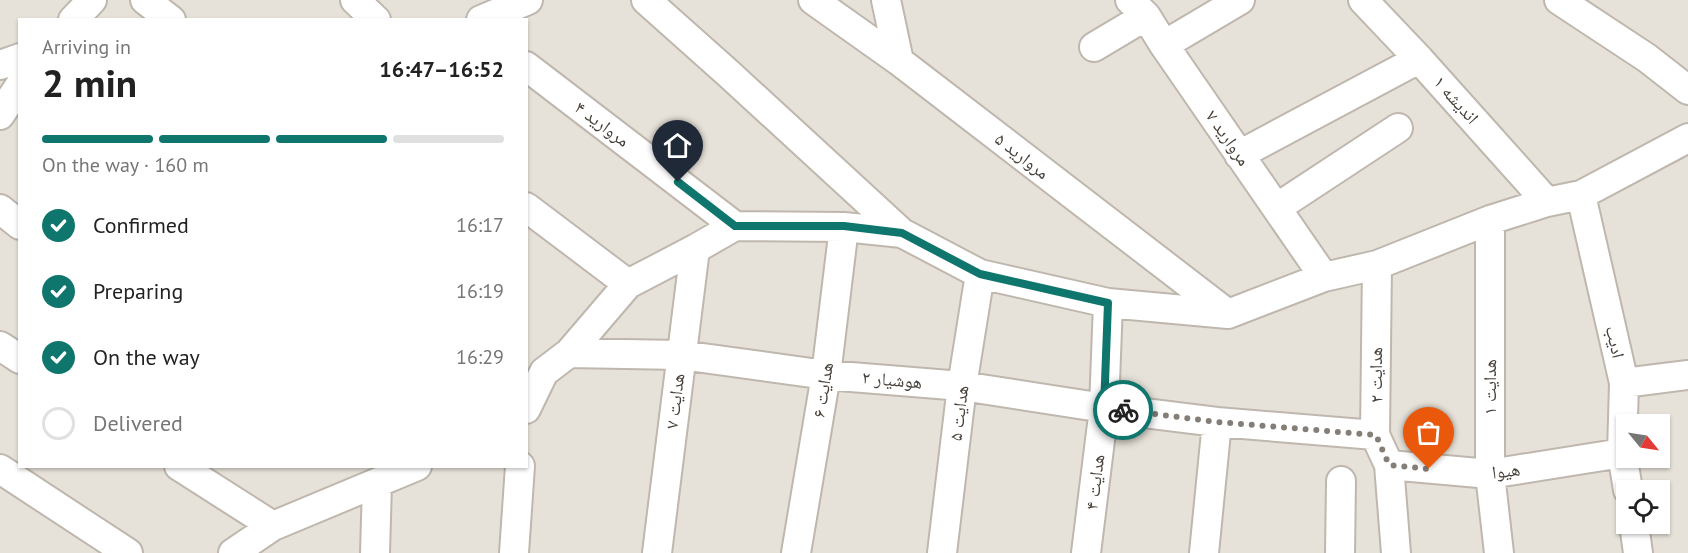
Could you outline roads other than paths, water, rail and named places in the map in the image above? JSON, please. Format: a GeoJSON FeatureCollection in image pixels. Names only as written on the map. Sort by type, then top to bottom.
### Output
{"type":"FeatureCollection","features":[{"type":"Feature","properties":{"kind":"street"},"geometry":{"type":"LineString","coordinates":[[76,18],[93,0]]}},
{"type":"Feature","properties":{"kind":"street"},"geometry":{"type":"LineString","coordinates":[[145,0],[168,18]]}},
{"type":"Feature","properties":{"kind":"street"},"geometry":{"type":"LineString","coordinates":[[355,0],[374,18]]}},
{"type":"Feature","properties":{"kind":"street"},"geometry":{"type":"LineString","coordinates":[[646,0],[902,233],[980,274],[1108,303],[1228,314],[1324,277],[1377,265],[1490,220],[1547,202],[1581,195],[1688,138]]}},
{"type":"Feature","properties":{"kind":"street","name":"مروارید ۵"},"geometry":{"type":"LineString","coordinates":[[813,0],[899,61],[1228,314]]}},
{"type":"Feature","properties":{"kind":"street"},"geometry":{"type":"LineString","coordinates":[[886,0],[899,61]]}},
{"type":"Feature","properties":{"kind":"street"},"geometry":{"type":"LineString","coordinates":[[1164,45],[1240,0]]}},
{"type":"Feature","properties":{"kind":"street","name":"اندیشه ۱"},"geometry":{"type":"LineString","coordinates":[[1363,0],[1547,202]]}},
{"type":"Feature","properties":{"kind":"street"},"geometry":{"type":"LineString","coordinates":[[485,18],[522,1]]}},
{"type":"Feature","properties":{"kind":"street"},"geometry":{"type":"LineString","coordinates":[[1567,2],[1688,90]]}},
{"type":"Feature","properties":{"kind":"street"},"geometry":{"type":"LineString","coordinates":[[1094,46],[1138,8]]}},
{"type":"Feature","properties":{"kind":"street","name":"مروارید ۷"},"geometry":{"type":"LineString","coordinates":[[1138,8],[1239,155],[1278,207],[1324,277]]}},
{"type":"Feature","properties":{"kind":"street"},"geometry":{"type":"LineString","coordinates":[[0,65],[18,59]]}},
{"type":"Feature","properties":{"kind":"street"},"geometry":{"type":"LineString","coordinates":[[1239,155],[1419,59]]}},
{"type":"Feature","properties":{"kind":"street","name":"مروارید ۴"},"geometry":{"type":"LineString","coordinates":[[528,68],[735,226]]}},
{"type":"Feature","properties":{"kind":"street"},"geometry":{"type":"LineString","coordinates":[[0,115],[18,88]]}},
{"type":"Feature","properties":{"kind":"street"},"geometry":{"type":"LineString","coordinates":[[1278,207],[1398,128]]}},
{"type":"Feature","properties":{"kind":"street","name":"ادیب"},"geometry":{"type":"LineString","coordinates":[[1581,195],[1624,383],[1624,414]]}},
{"type":"Feature","properties":{"kind":"street"},"geometry":{"type":"LineString","coordinates":[[0,209],[18,223]]}},
{"type":"Feature","properties":{"kind":"street"},"geometry":{"type":"LineString","coordinates":[[528,209],[628,284]]}},
{"type":"Feature","properties":{"kind":"street","name":"هدایت ۱"},"geometry":{"type":"LineString","coordinates":[[1490,220],[1490,474],[1499,553]]}},
{"type":"Feature","properties":{"kind":"street"},"geometry":{"type":"LineString","coordinates":[[528,400],[536,365],[569,352],[628,284],[735,226],[844,226],[902,233]]}},
{"type":"Feature","properties":{"kind":"street","name":"هدایت ۶"},"geometry":{"type":"LineString","coordinates":[[796,553],[826,375],[844,226]]}},
{"type":"Feature","properties":{"kind":"street","name":"هدایت ۷"},"geometry":{"type":"LineString","coordinates":[[657,553],[695,249]]}},
{"type":"Feature","properties":{"kind":"street","name":"هدایت ۲"},"geometry":{"type":"LineString","coordinates":[[1377,265],[1376,435],[1389,465],[1396,553]]}},
{"type":"Feature","properties":{"kind":"street","name":"هدایت ۵"},"geometry":{"type":"LineString","coordinates":[[942,553],[962,386],[980,274]]}},
{"type":"Feature","properties":{"kind":"street","name":"هدایت ۴"},"geometry":{"type":"LineString","coordinates":[[1086,553],[1104,408],[1108,303]]}},
{"type":"Feature","properties":{"kind":"street"},"geometry":{"type":"LineString","coordinates":[[0,346],[18,358]]}},
{"type":"Feature","properties":{"kind":"street","name":"هوشیار ۲"},"geometry":{"type":"LineString","coordinates":[[569,352],[681,355],[826,375],[962,386],[1104,408],[1217,422],[1376,435]]}},
{"type":"Feature","properties":{"kind":"street"},"geometry":{"type":"LineString","coordinates":[[1624,383],[1688,375]]}},
{"type":"Feature","properties":{"kind":"street"},"geometry":{"type":"LineString","coordinates":[[1204,553],[1217,422]]}},
{"type":"Feature","properties":{"kind":"street","name":"هیوا"},"geometry":{"type":"LineString","coordinates":[[1389,465],[1490,474],[1616,454]]}},
{"type":"Feature","properties":{"kind":"street"},"geometry":{"type":"LineString","coordinates":[[182,468],[273,526]]}},
{"type":"Feature","properties":{"kind":"street"},"geometry":{"type":"LineString","coordinates":[[234,553],[273,526],[412,468]]}},
{"type":"Feature","properties":{"kind":"street"},"geometry":{"type":"LineString","coordinates":[[514,553],[520,468]]}},
{"type":"Feature","properties":{"kind":"street"},"geometry":{"type":"LineString","coordinates":[[0,469],[128,553]]}},
{"type":"Feature","properties":{"kind":"street"},"geometry":{"type":"LineString","coordinates":[[1340,553],[1341,481]]}},
{"type":"Feature","properties":{"kind":"street"},"geometry":{"type":"LineString","coordinates":[[375,553],[376,484]]}},
{"type":"Feature","properties":{"kind":"street"},"geometry":{"type":"LineString","coordinates":[[1635,534],[1638,553]]}}]}
